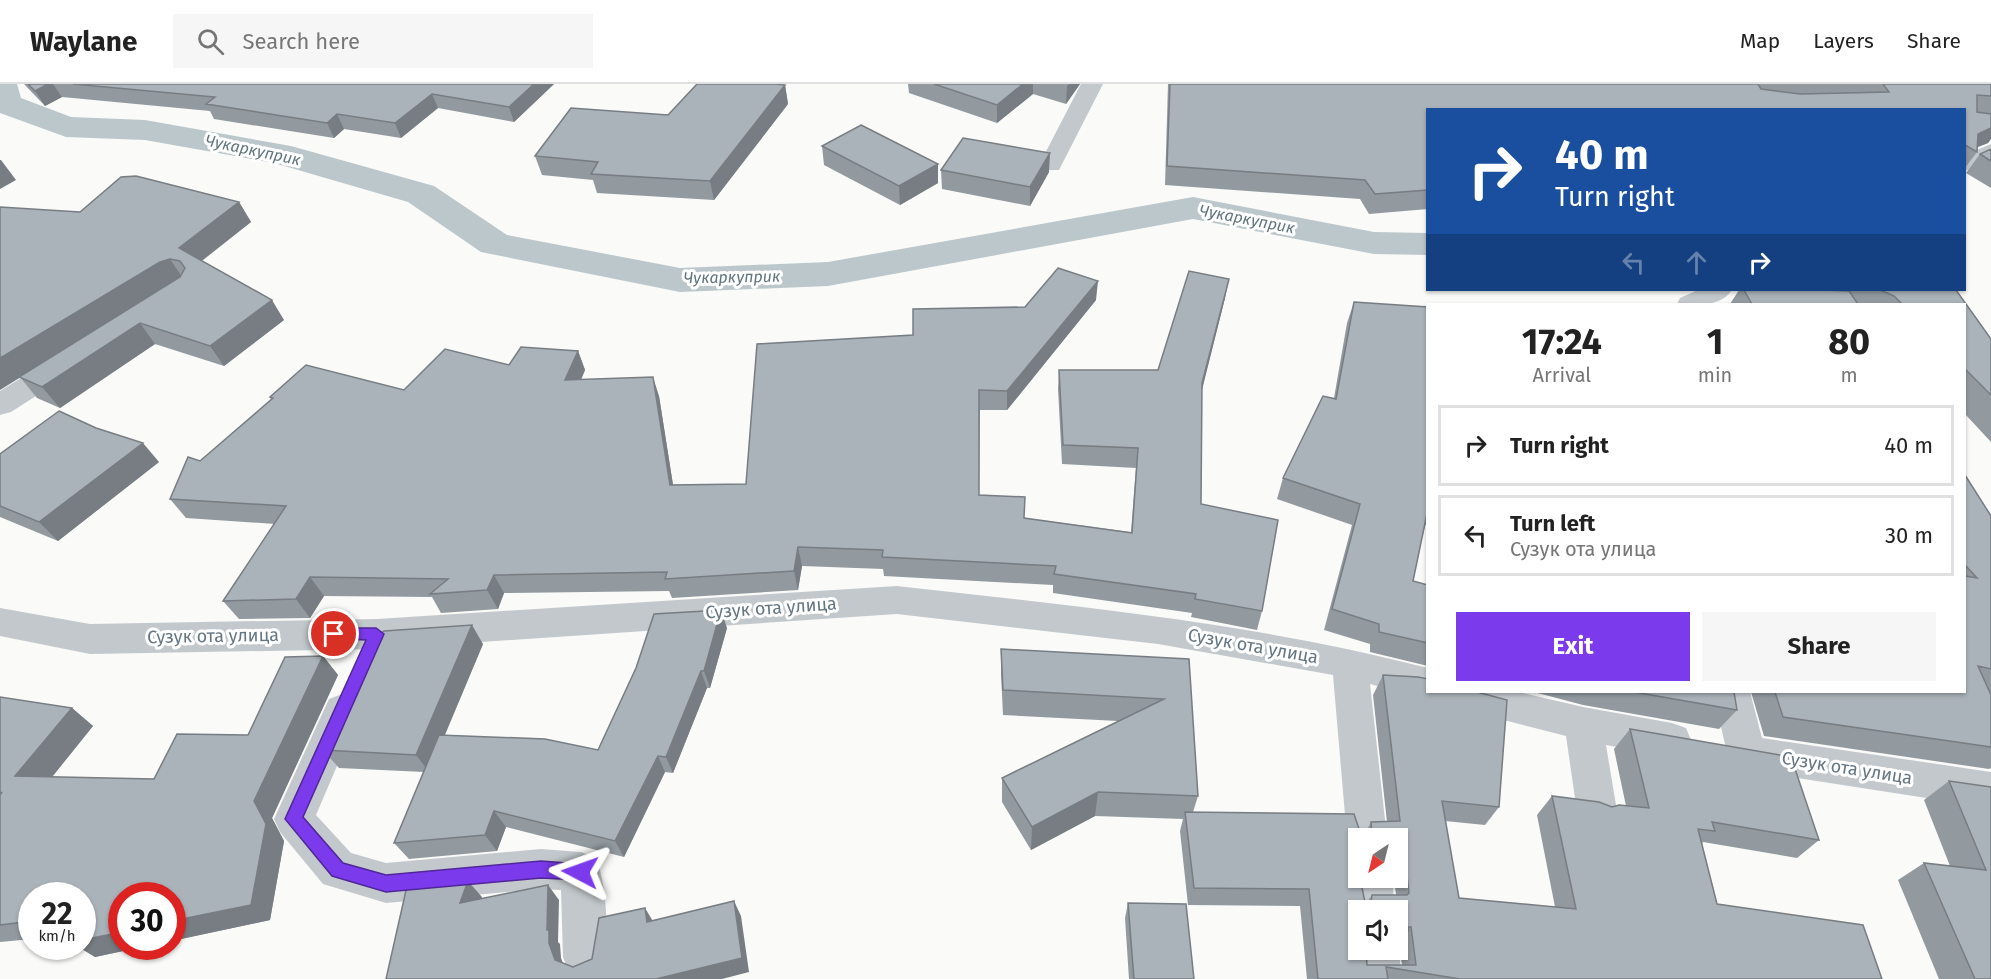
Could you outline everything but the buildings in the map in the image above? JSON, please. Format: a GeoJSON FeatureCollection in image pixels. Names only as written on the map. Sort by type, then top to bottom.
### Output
{"type":"FeatureCollection","features":[{"type":"Feature","properties":{"kind":"street"},"geometry":{"type":"LineString","coordinates":[[1051,165],[1092,84]]}},
{"type":"Feature","properties":{"kind":"street"},"geometry":{"type":"LineString","coordinates":[[1966,164],[1991,151]]}},
{"type":"Feature","properties":{"kind":"street"},"geometry":{"type":"LineString","coordinates":[[1692,303],[1717,291]]}},
{"type":"Feature","properties":{"kind":"street"},"geometry":{"type":"LineString","coordinates":[[0,405],[87,351]]}},
{"type":"Feature","properties":{"kind":"street","name":"Сузук ота улица"},"geometry":{"type":"LineString","coordinates":[[0,621],[90,639],[365,659],[897,600],[1158,630],[1350,663],[1426,683]]}},
{"type":"Feature","properties":{"kind":"street"},"geometry":{"type":"LineString","coordinates":[[365,659],[294,819],[338,870],[386,884],[541,870],[580,872],[585,957]]}},
{"type":"Feature","properties":{"kind":"street"},"geometry":{"type":"LineString","coordinates":[[1350,663],[1366,828]]}},
{"type":"Feature","properties":{"kind":"street","name":"Сузук ота улица"},"geometry":{"type":"LineString","coordinates":[[1461,693],[1583,724],[1746,753],[1991,790]]}},
{"type":"Feature","properties":{"kind":"street"},"geometry":{"type":"LineString","coordinates":[[1732,693],[1746,753]]}},
{"type":"Feature","properties":{"kind":"street"},"geometry":{"type":"LineString","coordinates":[[1583,724],[1596,805]]}},
{"type":"Feature","properties":{"kind":"street"},"geometry":{"type":"LineString","coordinates":[[1379,960],[1380,979]]}},
{"type":"Feature","properties":{"kind":"waterway","name":"Чукаркуприк"},"geometry":{"type":"LineString","coordinates":[[1,84],[6,104],[66,127],[145,130],[279,153],[421,194],[495,244],[680,280],[828,274],[1193,208],[1374,243],[1426,244]]}},
{"type":"Feature","properties":{"kind":"route"},"geometry":{"type":"LineString","coordinates":[[334,634],[376,634],[294,819],[338,870],[386,884],[541,870],[580,872]]}}]}
